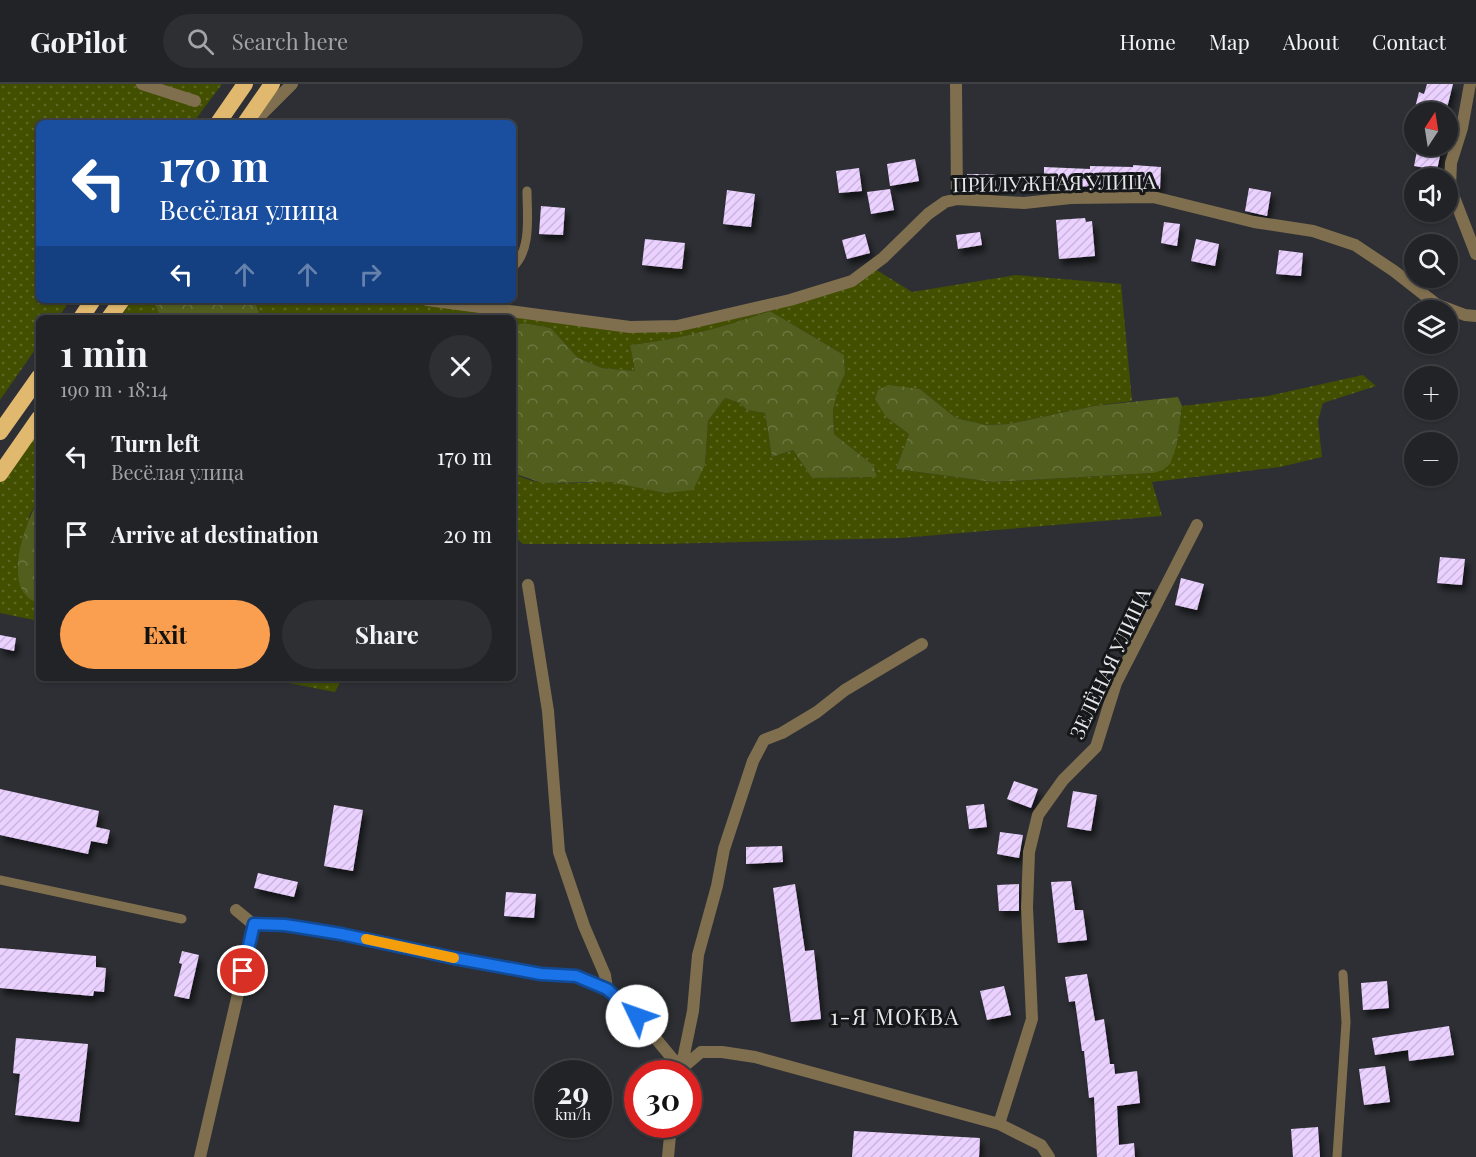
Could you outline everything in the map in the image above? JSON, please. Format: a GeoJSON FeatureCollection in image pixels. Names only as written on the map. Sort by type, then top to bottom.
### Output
{"type":"FeatureCollection","features":[{"type":"Feature","properties":{"kind":"highway"},"geometry":{"type":"LineString","coordinates":[[220,120],[245,84]]}},
{"type":"Feature","properties":{"kind":"highway"},"geometry":{"type":"LineString","coordinates":[[247,120],[272,84]]}},
{"type":"Feature","properties":{"kind":"highway"},"geometry":{"type":"LineString","coordinates":[[0,432],[36,381]]}},
{"type":"Feature","properties":{"kind":"highway"},"geometry":{"type":"LineString","coordinates":[[0,474],[36,422]]}},
{"type":"Feature","properties":{"kind":"street"},"geometry":{"type":"LineString","coordinates":[[142,84],[195,101]]}},
{"type":"Feature","properties":{"kind":"street"},"geometry":{"type":"LineString","coordinates":[[256,120],[292,84]]}},
{"type":"Feature","properties":{"kind":"street"},"geometry":{"type":"LineString","coordinates":[[956,84],[957,199]]}},
{"type":"Feature","properties":{"kind":"street"},"geometry":{"type":"LineString","coordinates":[[1470,84],[1462,128],[1451,163],[1450,186],[1476,254]]}},
{"type":"Feature","properties":{"kind":"street","name":"ПРИЛУЖНАЯ УЛИЦА"},"geometry":{"type":"LineString","coordinates":[[455,303],[630,327],[676,326],[790,300],[852,282],[883,258],[928,213],[945,202],[957,199],[1024,203],[1071,198],[1153,197],[1254,222],[1313,231],[1355,245],[1436,303],[1465,315],[1476,316]]}},
{"type":"Feature","properties":{"kind":"street","name":"ЗЕЛЁНАЯ УЛИЦА"},"geometry":{"type":"LineString","coordinates":[[999,1124],[1032,1019],[1027,907],[1029,852],[1038,815],[1063,780],[1096,747],[1116,683],[1197,525]]}},
{"type":"Feature","properties":{"kind":"street"},"geometry":{"type":"LineString","coordinates":[[528,585],[548,711],[559,852],[584,926],[605,975],[607,989]]}},
{"type":"Feature","properties":{"kind":"street"},"geometry":{"type":"LineString","coordinates":[[683,1060],[693,1011],[698,955],[717,886],[724,849],[753,761],[764,740],[782,733],[817,712],[845,690],[922,644]]}},
{"type":"Feature","properties":{"kind":"street"},"geometry":{"type":"LineString","coordinates":[[236,910],[254,924],[308,928],[541,974],[576,976],[607,989],[637,1016],[671,1060]]}},
{"type":"Feature","properties":{"kind":"street"},"geometry":{"type":"LineString","coordinates":[[200,1157],[254,924]]}},
{"type":"Feature","properties":{"kind":"street"},"geometry":{"type":"LineString","coordinates":[[693,1060],[701,1052],[722,1052],[755,1057],[999,1124],[1041,1145],[1049,1157]]}},
{"type":"Feature","properties":{"kind":"street"},"geometry":{"type":"LineString","coordinates":[[668,1157],[670,1138]]}},
{"type":"Feature","properties":{"kind":"lane"},"geometry":{"type":"LineString","coordinates":[[516,264],[520,261],[526,244],[527,191]]}},
{"type":"Feature","properties":{"kind":"lane"},"geometry":{"type":"LineString","coordinates":[[0,880],[182,919]]}},
{"type":"Feature","properties":{"kind":"lane"},"geometry":{"type":"LineString","coordinates":[[1337,1157],[1346,1022],[1343,974]]}},
{"type":"Feature","properties":{"kind":"green space"},"geometry":{"type":"Polygon","coordinates":[[[0,84],[222,84],[195,120],[36,120],[36,303],[68,303],[60,315],[36,315],[36,348],[0,400],[0,84]]]}},
{"type":"Feature","properties":{"kind":"green space"},"geometry":{"type":"Polygon","coordinates":[[[875,269],[912,292],[1016,275],[1121,284],[1132,401],[1094,406],[1009,424],[986,425],[956,418],[920,389],[886,417],[909,434],[896,469],[993,482],[1153,473],[1177,444],[1182,406],[1268,396],[1363,375],[1376,386],[1323,403],[1318,421],[1322,457],[1280,467],[1152,482],[1162,516],[901,538],[662,544],[523,544],[516,538],[516,473],[532,481],[545,483],[609,482],[665,493],[705,465],[708,421],[725,398],[740,403],[747,410],[765,413],[772,457],[793,450],[812,478],[877,477],[873,465],[834,434],[833,410],[838,389],[845,374],[844,355],[770,311],[701,332],[630,345],[635,371],[602,368],[578,358],[551,328],[524,323],[516,325],[516,315],[258,315],[259,311],[255,303],[429,303],[560,320],[677,328],[875,269]]]}},
{"type":"Feature","properties":{"kind":"green space"},"geometry":{"type":"Polygon","coordinates":[[[118,303],[154,303],[160,315],[109,315],[118,303]]]}},
{"type":"Feature","properties":{"kind":"green space"},"geometry":{"type":"Polygon","coordinates":[[[154,303],[255,303],[259,312],[258,315],[160,315],[154,303]]]}},
{"type":"Feature","properties":{"kind":"green space"},"geometry":{"type":"Polygon","coordinates":[[[770,311],[844,355],[845,374],[838,389],[833,410],[834,434],[873,465],[877,477],[812,478],[793,450],[772,457],[765,413],[747,410],[740,403],[725,398],[708,421],[705,465],[693,490],[665,493],[610,482],[542,483],[516,474],[516,325],[524,323],[551,328],[578,358],[602,368],[635,371],[630,345],[666,340],[770,311]]]}},
{"type":"Feature","properties":{"kind":"green space"},"geometry":{"type":"Polygon","coordinates":[[[888,385],[920,389],[956,418],[986,425],[1009,424],[1094,406],[1178,397],[1182,406],[1177,444],[1170,464],[1163,470],[1153,473],[993,482],[896,469],[909,434],[886,417],[875,399],[878,390],[888,385]]]}},
{"type":"Feature","properties":{"kind":"green space"},"geometry":{"type":"Polygon","coordinates":[[[36,419],[36,504],[29,516],[36,620],[0,613],[0,471],[36,419]]]}},
{"type":"Feature","properties":{"kind":"green space"},"geometry":{"type":"Polygon","coordinates":[[[36,504],[36,601],[27,596],[20,586],[18,572],[22,540],[36,504]]]}},
{"type":"Feature","properties":{"kind":"green space"},"geometry":{"type":"Polygon","coordinates":[[[278,681],[340,681],[335,692],[278,681]]]}},
{"type":"Feature","properties":{"kind":"building"},"geometry":{"type":"Polygon","coordinates":[[[1427,84],[1453,84],[1448,102],[1416,102],[1419,92],[1424,94],[1427,84]]]}},
{"type":"Feature","properties":{"kind":"building"},"geometry":{"type":"Polygon","coordinates":[[[1416,156],[1440,156],[1437,168],[1414,166],[1416,156]]]}},
{"type":"Feature","properties":{"kind":"building"},"geometry":{"type":"Polygon","coordinates":[[[915,159],[919,181],[890,186],[887,164],[915,159]]]}},
{"type":"Feature","properties":{"kind":"building"},"geometry":{"type":"Polygon","coordinates":[[[1133,165],[1161,167],[1160,189],[1120,186],[1044,187],[1044,167],[1090,169],[1090,166],[1133,167],[1133,165]]]}},
{"type":"Feature","properties":{"kind":"building"},"geometry":{"type":"Polygon","coordinates":[[[859,168],[862,191],[839,193],[836,171],[859,168]]]}},
{"type":"Feature","properties":{"kind":"building"},"geometry":{"type":"Polygon","coordinates":[[[967,174],[995,174],[996,191],[967,191],[967,174]]]}},
{"type":"Feature","properties":{"kind":"building"},"geometry":{"type":"Polygon","coordinates":[[[1249,188],[1271,192],[1267,216],[1245,211],[1249,188]]]}},
{"type":"Feature","properties":{"kind":"building"},"geometry":{"type":"Polygon","coordinates":[[[890,189],[894,210],[871,214],[867,192],[890,189]]]}},
{"type":"Feature","properties":{"kind":"building"},"geometry":{"type":"Polygon","coordinates":[[[727,190],[755,194],[751,227],[723,224],[727,190]]]}},
{"type":"Feature","properties":{"kind":"building"},"geometry":{"type":"Polygon","coordinates":[[[541,206],[565,208],[563,235],[539,234],[541,206]]]}},
{"type":"Feature","properties":{"kind":"building"},"geometry":{"type":"Polygon","coordinates":[[[1085,218],[1086,222],[1092,221],[1095,256],[1059,259],[1056,220],[1085,218]]]}},
{"type":"Feature","properties":{"kind":"building"},"geometry":{"type":"Polygon","coordinates":[[[1164,222],[1180,224],[1177,246],[1161,243],[1164,222]]]}},
{"type":"Feature","properties":{"kind":"building"},"geometry":{"type":"Polygon","coordinates":[[[980,232],[982,245],[958,249],[956,235],[980,232]]]}},
{"type":"Feature","properties":{"kind":"building"},"geometry":{"type":"Polygon","coordinates":[[[865,234],[870,253],[847,259],[842,240],[865,234]]]}},
{"type":"Feature","properties":{"kind":"building"},"geometry":{"type":"Polygon","coordinates":[[[645,239],[685,243],[682,269],[642,265],[645,239]]]}},
{"type":"Feature","properties":{"kind":"building"},"geometry":{"type":"Polygon","coordinates":[[[1196,239],[1219,244],[1215,266],[1191,261],[1196,239]]]}},
{"type":"Feature","properties":{"kind":"building"},"geometry":{"type":"Polygon","coordinates":[[[1279,250],[1303,253],[1301,276],[1276,274],[1279,250]]]}},
{"type":"Feature","properties":{"kind":"building"},"geometry":{"type":"Polygon","coordinates":[[[1440,557],[1465,559],[1462,585],[1437,583],[1440,557]]]}},
{"type":"Feature","properties":{"kind":"building"},"geometry":{"type":"Polygon","coordinates":[[[1181,578],[1204,584],[1197,610],[1175,605],[1181,578]]]}},
{"type":"Feature","properties":{"kind":"building"},"geometry":{"type":"Polygon","coordinates":[[[0,635],[16,638],[14,651],[0,648],[0,635]]]}},
{"type":"Feature","properties":{"kind":"building"},"geometry":{"type":"Polygon","coordinates":[[[1014,781],[1038,789],[1031,808],[1007,799],[1014,781]]]}},
{"type":"Feature","properties":{"kind":"building"},"geometry":{"type":"Polygon","coordinates":[[[0,789],[99,811],[96,827],[110,830],[107,844],[91,841],[88,854],[0,835],[0,789]]]}},
{"type":"Feature","properties":{"kind":"building"},"geometry":{"type":"Polygon","coordinates":[[[1073,791],[1097,795],[1091,831],[1067,827],[1073,791]]]}},
{"type":"Feature","properties":{"kind":"building"},"geometry":{"type":"Polygon","coordinates":[[[984,804],[987,827],[969,829],[966,806],[984,804]]]}},
{"type":"Feature","properties":{"kind":"building"},"geometry":{"type":"Polygon","coordinates":[[[334,805],[363,810],[353,871],[324,866],[334,805]]]}},
{"type":"Feature","properties":{"kind":"building"},"geometry":{"type":"Polygon","coordinates":[[[1000,832],[1023,835],[1019,858],[997,854],[1000,832]]]}},
{"type":"Feature","properties":{"kind":"building"},"geometry":{"type":"Polygon","coordinates":[[[782,846],[783,862],[746,864],[746,847],[782,846]]]}},
{"type":"Feature","properties":{"kind":"building"},"geometry":{"type":"Polygon","coordinates":[[[258,873],[298,882],[294,897],[254,888],[258,873]]]}},
{"type":"Feature","properties":{"kind":"building"},"geometry":{"type":"Polygon","coordinates":[[[1071,881],[1075,910],[1083,910],[1087,940],[1058,943],[1051,882],[1071,881]]]}},
{"type":"Feature","properties":{"kind":"building"},"geometry":{"type":"Polygon","coordinates":[[[795,884],[805,951],[814,950],[821,1019],[791,1022],[773,888],[795,884]]]}},
{"type":"Feature","properties":{"kind":"building"},"geometry":{"type":"Polygon","coordinates":[[[1019,884],[1019,911],[999,911],[997,885],[1019,884]]]}},
{"type":"Feature","properties":{"kind":"building"},"geometry":{"type":"Polygon","coordinates":[[[506,892],[536,894],[534,918],[504,916],[506,892]]]}},
{"type":"Feature","properties":{"kind":"building"},"geometry":{"type":"Polygon","coordinates":[[[0,948],[96,956],[96,967],[106,968],[104,992],[94,991],[93,996],[0,988],[0,948]]]}},
{"type":"Feature","properties":{"kind":"building"},"geometry":{"type":"Polygon","coordinates":[[[182,951],[199,955],[189,999],[174,996],[182,964],[179,963],[182,951]]]}},
{"type":"Feature","properties":{"kind":"building"},"geometry":{"type":"Polygon","coordinates":[[[1087,974],[1095,1021],[1104,1019],[1110,1064],[1114,1064],[1115,1074],[1137,1071],[1140,1103],[1117,1106],[1119,1145],[1134,1143],[1135,1157],[1097,1157],[1094,1097],[1089,1098],[1075,1001],[1069,1002],[1065,977],[1087,974]]]}},
{"type":"Feature","properties":{"kind":"building"},"geometry":{"type":"Polygon","coordinates":[[[1387,981],[1389,1008],[1363,1010],[1361,983],[1387,981]]]}},
{"type":"Feature","properties":{"kind":"building"},"geometry":{"type":"Polygon","coordinates":[[[1004,986],[1011,1015],[987,1020],[980,991],[1004,986]]]}},
{"type":"Feature","properties":{"kind":"building"},"geometry":{"type":"Polygon","coordinates":[[[1449,1026],[1454,1055],[1409,1061],[1408,1050],[1375,1055],[1372,1038],[1449,1026]]]}},
{"type":"Feature","properties":{"kind":"building"},"geometry":{"type":"Polygon","coordinates":[[[16,1038],[88,1044],[79,1122],[15,1115],[20,1074],[13,1073],[16,1038]]]}},
{"type":"Feature","properties":{"kind":"building"},"geometry":{"type":"Polygon","coordinates":[[[1385,1066],[1390,1102],[1364,1105],[1359,1069],[1385,1066]]]}},
{"type":"Feature","properties":{"kind":"building"},"geometry":{"type":"Polygon","coordinates":[[[1318,1127],[1320,1157],[1293,1157],[1291,1129],[1318,1127]]]}},
{"type":"Feature","properties":{"kind":"building"},"geometry":{"type":"Polygon","coordinates":[[[854,1131],[980,1138],[979,1157],[852,1157],[854,1131]]]}},
{"type":"Feature","properties":{"kind":"slow traffic"},"geometry":{"type":"LineString","coordinates":[[366,939],[454,958]]}},
{"type":"Feature","properties":{"kind":"district","name":"1-Я МОКВА"},"geometry":{"type":"Point","coordinates":[895,1016]}},
{"type":"Feature","properties":{"kind":"route"},"geometry":{"type":"LineString","coordinates":[[243,971],[254,924],[285,925],[541,974],[576,976],[607,989],[637,1016]]}}]}
